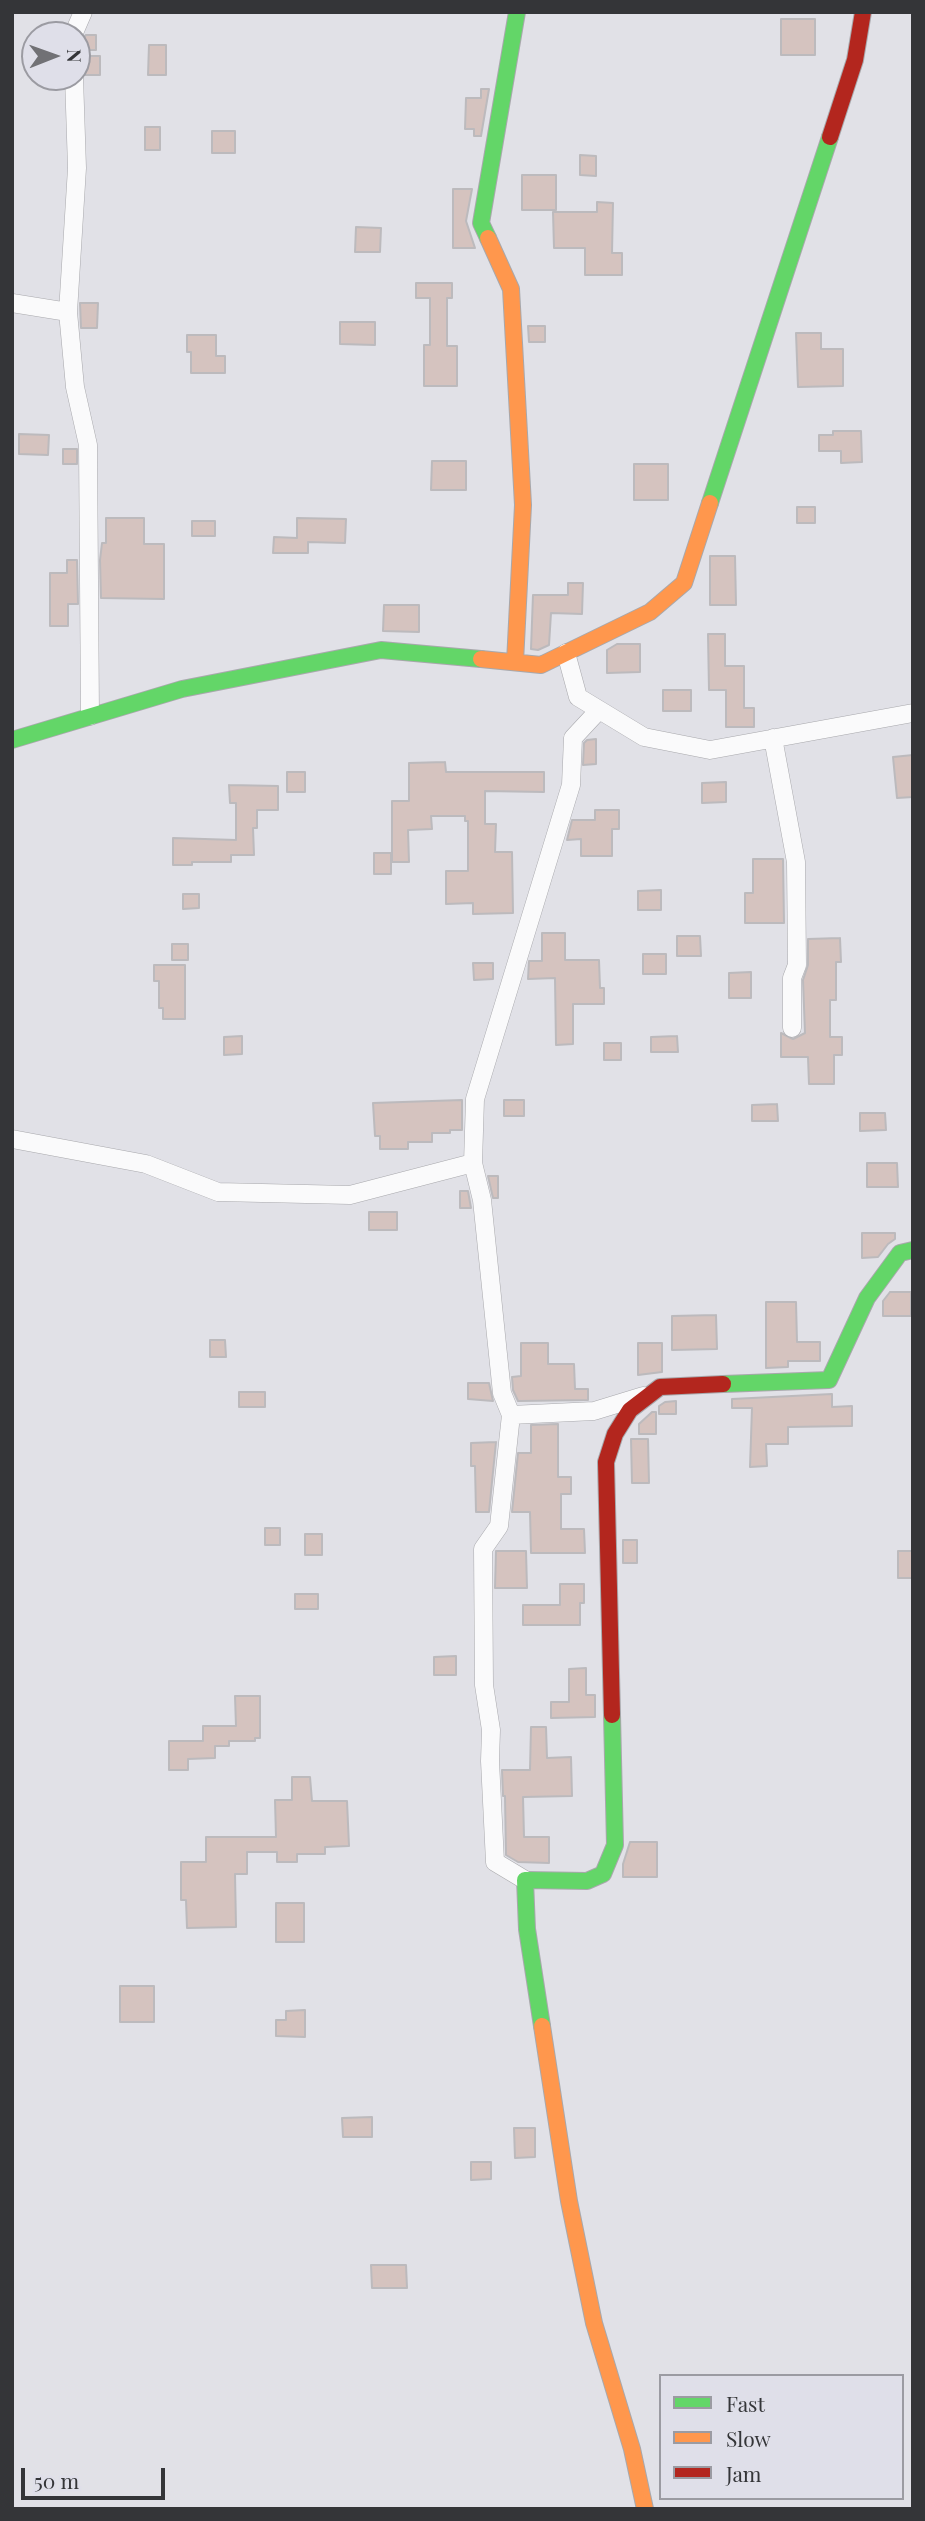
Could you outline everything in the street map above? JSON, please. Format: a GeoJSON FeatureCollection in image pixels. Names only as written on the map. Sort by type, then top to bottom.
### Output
{"type":"FeatureCollection","features":[{"type":"Feature","properties":{"kind":"street"},"geometry":{"type":"LineString","coordinates":[[515,662],[523,505],[511,289],[481,223],[517,12]]}},
{"type":"Feature","properties":{"kind":"street"},"geometry":{"type":"LineString","coordinates":[[12,740],[182,689],[381,650],[541,665],[650,612],[684,583],[855,60],[863,12]]}},
{"type":"Feature","properties":{"kind":"street"},"geometry":{"type":"LineString","coordinates":[[74,91],[77,168],[68,312],[75,387],[88,445],[90,716]]}},
{"type":"Feature","properties":{"kind":"street"},"geometry":{"type":"LineString","coordinates":[[12,303],[68,312]]}},
{"type":"Feature","properties":{"kind":"street"},"geometry":{"type":"LineString","coordinates":[[566,653],[578,697],[644,737],[710,750],[913,713]]}},
{"type":"Feature","properties":{"kind":"street"},"geometry":{"type":"LineString","coordinates":[[600,710],[573,738],[571,785],[475,1099],[473,1163],[482,1200],[502,1393],[511,1415],[499,1526],[483,1549],[484,1685],[491,1730],[495,1863],[525,1880],[587,1881],[603,1874],[615,1845],[606,1462],[615,1434],[630,1410],[660,1387],[829,1380],[867,1298],[900,1253],[913,1250]]}},
{"type":"Feature","properties":{"kind":"street"},"geometry":{"type":"LineString","coordinates":[[773,738],[796,862],[797,965],[792,978],[792,1028]]}},
{"type":"Feature","properties":{"kind":"street"},"geometry":{"type":"LineString","coordinates":[[12,1139],[146,1164],[219,1192],[349,1195],[473,1163]]}},
{"type":"Feature","properties":{"kind":"street"},"geometry":{"type":"LineString","coordinates":[[511,1415],[594,1412],[650,1393]]}},
{"type":"Feature","properties":{"kind":"street"},"geometry":{"type":"LineString","coordinates":[[525,1880],[527,1929],[569,2201],[594,2323],[632,2449],[645,2509]]}},
{"type":"Feature","properties":{"kind":"building"},"geometry":{"type":"Polygon","coordinates":[[[781,19],[815,19],[815,55],[781,55],[781,19]]]}},
{"type":"Feature","properties":{"kind":"building"},"geometry":{"type":"Polygon","coordinates":[[[91,35],[96,35],[96,50],[91,50],[91,35]]]}},
{"type":"Feature","properties":{"kind":"building"},"geometry":{"type":"Polygon","coordinates":[[[149,45],[166,45],[166,75],[148,75],[149,45]]]}},
{"type":"Feature","properties":{"kind":"building"},"geometry":{"type":"Polygon","coordinates":[[[91,56],[100,56],[100,75],[91,75],[91,56]]]}},
{"type":"Feature","properties":{"kind":"building"},"geometry":{"type":"Polygon","coordinates":[[[481,89],[489,89],[481,136],[474,136],[474,129],[465,129],[466,98],[481,98],[481,89]]]}},
{"type":"Feature","properties":{"kind":"building"},"geometry":{"type":"Polygon","coordinates":[[[145,127],[160,127],[160,150],[145,150],[145,127]]]}},
{"type":"Feature","properties":{"kind":"building"},"geometry":{"type":"Polygon","coordinates":[[[212,131],[235,131],[235,153],[212,153],[212,131]]]}},
{"type":"Feature","properties":{"kind":"building"},"geometry":{"type":"Polygon","coordinates":[[[580,155],[596,156],[596,176],[580,175],[580,155]]]}},
{"type":"Feature","properties":{"kind":"building"},"geometry":{"type":"Polygon","coordinates":[[[522,175],[556,175],[556,210],[522,210],[522,175]]]}},
{"type":"Feature","properties":{"kind":"building"},"geometry":{"type":"Polygon","coordinates":[[[453,189],[472,189],[466,221],[475,248],[453,248],[453,189]]]}},
{"type":"Feature","properties":{"kind":"building"},"geometry":{"type":"Polygon","coordinates":[[[597,202],[613,203],[612,253],[622,253],[622,275],[585,275],[585,248],[554,248],[553,212],[597,212],[597,202]]]}},
{"type":"Feature","properties":{"kind":"building"},"geometry":{"type":"Polygon","coordinates":[[[356,227],[381,228],[380,252],[355,252],[356,227]]]}},
{"type":"Feature","properties":{"kind":"building"},"geometry":{"type":"Polygon","coordinates":[[[416,283],[452,283],[452,298],[447,298],[447,346],[457,346],[457,386],[424,386],[424,345],[430,345],[430,298],[416,298],[416,283]]]}},
{"type":"Feature","properties":{"kind":"building"},"geometry":{"type":"Polygon","coordinates":[[[80,303],[98,303],[97,328],[81,328],[80,303]]]}},
{"type":"Feature","properties":{"kind":"building"},"geometry":{"type":"Polygon","coordinates":[[[340,322],[375,322],[375,345],[340,344],[340,322]]]}},
{"type":"Feature","properties":{"kind":"building"},"geometry":{"type":"Polygon","coordinates":[[[528,326],[545,326],[545,342],[529,342],[528,326]]]}},
{"type":"Feature","properties":{"kind":"building"},"geometry":{"type":"Polygon","coordinates":[[[796,333],[821,333],[821,349],[843,349],[843,386],[798,387],[796,333]]]}},
{"type":"Feature","properties":{"kind":"building"},"geometry":{"type":"Polygon","coordinates":[[[187,335],[216,335],[216,356],[225,356],[225,373],[191,373],[191,352],[187,352],[187,335]]]}},
{"type":"Feature","properties":{"kind":"building"},"geometry":{"type":"Polygon","coordinates":[[[833,431],[861,431],[862,462],[841,463],[841,451],[819,451],[819,435],[833,435],[833,431]]]}},
{"type":"Feature","properties":{"kind":"building"},"geometry":{"type":"Polygon","coordinates":[[[19,434],[49,435],[48,455],[19,454],[19,434]]]}},
{"type":"Feature","properties":{"kind":"building"},"geometry":{"type":"Polygon","coordinates":[[[63,449],[77,449],[77,464],[63,464],[63,449]]]}},
{"type":"Feature","properties":{"kind":"building"},"geometry":{"type":"Polygon","coordinates":[[[432,461],[466,461],[466,490],[431,490],[432,461]]]}},
{"type":"Feature","properties":{"kind":"building"},"geometry":{"type":"Polygon","coordinates":[[[634,464],[668,464],[668,500],[634,500],[634,464]]]}},
{"type":"Feature","properties":{"kind":"building"},"geometry":{"type":"Polygon","coordinates":[[[797,507],[815,507],[815,523],[797,523],[797,507]]]}},
{"type":"Feature","properties":{"kind":"building"},"geometry":{"type":"Polygon","coordinates":[[[106,518],[144,518],[144,544],[164,544],[164,599],[101,598],[100,560],[102,543],[106,543],[106,518]]]}},
{"type":"Feature","properties":{"kind":"building"},"geometry":{"type":"Polygon","coordinates":[[[297,518],[346,519],[345,543],[308,542],[308,553],[273,553],[274,537],[297,538],[297,518]]]}},
{"type":"Feature","properties":{"kind":"building"},"geometry":{"type":"Polygon","coordinates":[[[192,521],[215,521],[215,536],[192,536],[192,521]]]}},
{"type":"Feature","properties":{"kind":"building"},"geometry":{"type":"Polygon","coordinates":[[[710,556],[735,556],[736,605],[710,605],[710,556]]]}},
{"type":"Feature","properties":{"kind":"building"},"geometry":{"type":"Polygon","coordinates":[[[67,560],[77,560],[78,604],[68,604],[68,626],[50,626],[50,573],[67,573],[67,560]]]}},
{"type":"Feature","properties":{"kind":"building"},"geometry":{"type":"Polygon","coordinates":[[[568,583],[583,583],[582,614],[551,613],[549,645],[538,650],[531,649],[533,595],[568,595],[568,583]]]}},
{"type":"Feature","properties":{"kind":"building"},"geometry":{"type":"Polygon","coordinates":[[[384,605],[419,605],[419,632],[383,631],[384,605]]]}},
{"type":"Feature","properties":{"kind":"building"},"geometry":{"type":"Polygon","coordinates":[[[708,634],[725,634],[725,666],[744,666],[744,708],[754,708],[754,727],[726,727],[726,690],[709,690],[708,634]]]}},
{"type":"Feature","properties":{"kind":"building"},"geometry":{"type":"Polygon","coordinates":[[[617,644],[640,644],[640,672],[607,673],[607,650],[617,644]]]}},
{"type":"Feature","properties":{"kind":"building"},"geometry":{"type":"Polygon","coordinates":[[[663,690],[691,690],[691,711],[663,711],[663,690]]]}},
{"type":"Feature","properties":{"kind":"building"},"geometry":{"type":"Polygon","coordinates":[[[596,739],[596,764],[583,765],[584,743],[596,739]]]}},
{"type":"Feature","properties":{"kind":"building"},"geometry":{"type":"Polygon","coordinates":[[[913,755],[913,797],[897,798],[893,757],[913,755]]]}},
{"type":"Feature","properties":{"kind":"building"},"geometry":{"type":"Polygon","coordinates":[[[445,762],[446,772],[544,772],[544,792],[485,791],[485,824],[496,824],[495,852],[512,852],[513,913],[473,914],[473,903],[446,904],[446,871],[468,871],[468,821],[465,821],[465,816],[431,816],[432,829],[408,830],[409,862],[392,862],[392,801],[409,801],[409,763],[445,762]]]}},
{"type":"Feature","properties":{"kind":"building"},"geometry":{"type":"Polygon","coordinates":[[[287,772],[305,772],[305,792],[287,792],[287,772]]]}},
{"type":"Feature","properties":{"kind":"building"},"geometry":{"type":"Polygon","coordinates":[[[726,782],[726,802],[702,803],[702,783],[726,782]]]}},
{"type":"Feature","properties":{"kind":"building"},"geometry":{"type":"Polygon","coordinates":[[[229,785],[278,786],[278,810],[257,810],[257,828],[253,828],[254,855],[231,855],[231,862],[173,865],[173,838],[236,840],[236,803],[230,803],[229,785]]]}},
{"type":"Feature","properties":{"kind":"building"},"geometry":{"type":"Polygon","coordinates":[[[595,810],[619,810],[619,829],[612,829],[612,856],[581,856],[581,839],[567,840],[572,820],[595,820],[595,810]]]}},
{"type":"Feature","properties":{"kind":"building"},"geometry":{"type":"Polygon","coordinates":[[[374,853],[391,853],[391,874],[374,874],[374,853]]]}},
{"type":"Feature","properties":{"kind":"building"},"geometry":{"type":"Polygon","coordinates":[[[753,859],[783,859],[784,923],[745,923],[745,893],[753,893],[753,859]]]}},
{"type":"Feature","properties":{"kind":"building"},"geometry":{"type":"Polygon","coordinates":[[[661,890],[661,910],[638,910],[638,891],[661,890]]]}},
{"type":"Feature","properties":{"kind":"building"},"geometry":{"type":"Polygon","coordinates":[[[183,894],[199,894],[199,908],[183,909],[183,894]]]}},
{"type":"Feature","properties":{"kind":"building"},"geometry":{"type":"Polygon","coordinates":[[[542,933],[565,933],[565,960],[599,960],[600,988],[604,988],[604,1004],[573,1004],[573,1044],[556,1045],[555,978],[528,979],[529,961],[542,961],[542,933]]]}},
{"type":"Feature","properties":{"kind":"building"},"geometry":{"type":"Polygon","coordinates":[[[677,936],[700,936],[701,956],[677,956],[677,936]]]}},
{"type":"Feature","properties":{"kind":"building"},"geometry":{"type":"Polygon","coordinates":[[[840,938],[841,962],[836,962],[836,1000],[830,1000],[830,1037],[842,1037],[842,1055],[834,1055],[834,1084],[809,1084],[808,1057],[781,1057],[781,1033],[793,1039],[805,1033],[803,980],[808,965],[808,939],[840,938]]]}},
{"type":"Feature","properties":{"kind":"building"},"geometry":{"type":"Polygon","coordinates":[[[172,944],[188,944],[188,960],[172,960],[172,944]]]}},
{"type":"Feature","properties":{"kind":"building"},"geometry":{"type":"Polygon","coordinates":[[[643,954],[666,954],[666,974],[643,974],[643,954]]]}},
{"type":"Feature","properties":{"kind":"building"},"geometry":{"type":"Polygon","coordinates":[[[473,963],[493,963],[493,979],[474,980],[473,963]]]}},
{"type":"Feature","properties":{"kind":"building"},"geometry":{"type":"Polygon","coordinates":[[[154,965],[185,965],[185,1019],[163,1019],[163,1008],[159,1008],[159,981],[154,981],[154,965]]]}},
{"type":"Feature","properties":{"kind":"building"},"geometry":{"type":"Polygon","coordinates":[[[751,972],[751,998],[729,998],[729,973],[751,972]]]}},
{"type":"Feature","properties":{"kind":"building"},"geometry":{"type":"Polygon","coordinates":[[[242,1036],[242,1054],[224,1055],[224,1037],[242,1036]]]}},
{"type":"Feature","properties":{"kind":"building"},"geometry":{"type":"Polygon","coordinates":[[[677,1036],[678,1052],[651,1052],[651,1037],[677,1036]]]}},
{"type":"Feature","properties":{"kind":"building"},"geometry":{"type":"Polygon","coordinates":[[[604,1043],[621,1043],[621,1060],[604,1060],[604,1043]]]}},
{"type":"Feature","properties":{"kind":"building"},"geometry":{"type":"Polygon","coordinates":[[[462,1100],[462,1130],[432,1133],[432,1142],[408,1142],[408,1149],[380,1149],[380,1136],[375,1136],[373,1103],[462,1100]]]}},
{"type":"Feature","properties":{"kind":"building"},"geometry":{"type":"Polygon","coordinates":[[[504,1100],[524,1100],[524,1116],[504,1116],[504,1100]]]}},
{"type":"Feature","properties":{"kind":"building"},"geometry":{"type":"Polygon","coordinates":[[[777,1104],[778,1121],[752,1121],[752,1105],[777,1104]]]}},
{"type":"Feature","properties":{"kind":"building"},"geometry":{"type":"Polygon","coordinates":[[[860,1113],[885,1113],[886,1130],[860,1131],[860,1113]]]}},
{"type":"Feature","properties":{"kind":"building"},"geometry":{"type":"Polygon","coordinates":[[[867,1163],[897,1163],[898,1187],[867,1187],[867,1163]]]}},
{"type":"Feature","properties":{"kind":"building"},"geometry":{"type":"Polygon","coordinates":[[[488,1176],[498,1176],[498,1198],[493,1198],[488,1176]]]}},
{"type":"Feature","properties":{"kind":"building"},"geometry":{"type":"Polygon","coordinates":[[[460,1191],[468,1191],[471,1208],[460,1208],[460,1191]]]}},
{"type":"Feature","properties":{"kind":"building"},"geometry":{"type":"Polygon","coordinates":[[[369,1212],[397,1212],[397,1230],[369,1230],[369,1212]]]}},
{"type":"Feature","properties":{"kind":"building"},"geometry":{"type":"Polygon","coordinates":[[[862,1233],[895,1233],[895,1239],[878,1257],[862,1258],[862,1233]]]}},
{"type":"Feature","properties":{"kind":"building"},"geometry":{"type":"Polygon","coordinates":[[[890,1292],[911,1292],[911,1316],[883,1316],[883,1301],[890,1292]]]}},
{"type":"Feature","properties":{"kind":"building"},"geometry":{"type":"Polygon","coordinates":[[[766,1302],[796,1302],[797,1342],[820,1342],[820,1361],[788,1361],[788,1367],[766,1368],[766,1302]]]}},
{"type":"Feature","properties":{"kind":"building"},"geometry":{"type":"Polygon","coordinates":[[[716,1315],[717,1349],[672,1350],[672,1316],[716,1315]]]}},
{"type":"Feature","properties":{"kind":"building"},"geometry":{"type":"Polygon","coordinates":[[[210,1340],[225,1340],[226,1357],[210,1357],[210,1340]]]}},
{"type":"Feature","properties":{"kind":"building"},"geometry":{"type":"Polygon","coordinates":[[[521,1343],[548,1343],[548,1364],[574,1364],[575,1389],[588,1389],[588,1400],[518,1401],[513,1390],[512,1377],[521,1376],[521,1343]]]}},
{"type":"Feature","properties":{"kind":"building"},"geometry":{"type":"Polygon","coordinates":[[[638,1343],[662,1343],[662,1372],[638,1375],[638,1343]]]}},
{"type":"Feature","properties":{"kind":"building"},"geometry":{"type":"Polygon","coordinates":[[[468,1383],[489,1383],[493,1401],[468,1399],[468,1383]]]}},
{"type":"Feature","properties":{"kind":"building"},"geometry":{"type":"Polygon","coordinates":[[[239,1392],[265,1392],[265,1407],[239,1407],[239,1392]]]}},
{"type":"Feature","properties":{"kind":"building"},"geometry":{"type":"Polygon","coordinates":[[[832,1394],[832,1407],[852,1406],[852,1426],[788,1427],[788,1444],[766,1444],[767,1466],[750,1467],[752,1408],[732,1408],[732,1399],[832,1394]]]}},
{"type":"Feature","properties":{"kind":"building"},"geometry":{"type":"Polygon","coordinates":[[[676,1401],[676,1414],[659,1414],[659,1406],[665,1402],[676,1401]]]}},
{"type":"Feature","properties":{"kind":"building"},"geometry":{"type":"Polygon","coordinates":[[[652,1412],[656,1412],[656,1434],[639,1434],[639,1424],[652,1412]]]}},
{"type":"Feature","properties":{"kind":"building"},"geometry":{"type":"Polygon","coordinates":[[[558,1424],[558,1477],[571,1477],[571,1494],[561,1494],[561,1529],[584,1529],[585,1553],[531,1553],[530,1512],[512,1512],[518,1453],[531,1453],[531,1425],[558,1424]]]}},
{"type":"Feature","properties":{"kind":"building"},"geometry":{"type":"Polygon","coordinates":[[[631,1439],[648,1439],[649,1483],[632,1483],[631,1439]]]}},
{"type":"Feature","properties":{"kind":"building"},"geometry":{"type":"Polygon","coordinates":[[[496,1442],[489,1512],[476,1512],[475,1466],[471,1466],[471,1443],[496,1442]]]}},
{"type":"Feature","properties":{"kind":"building"},"geometry":{"type":"Polygon","coordinates":[[[265,1528],[280,1528],[280,1545],[265,1545],[265,1528]]]}},
{"type":"Feature","properties":{"kind":"building"},"geometry":{"type":"Polygon","coordinates":[[[305,1534],[322,1534],[322,1555],[305,1555],[305,1534]]]}},
{"type":"Feature","properties":{"kind":"building"},"geometry":{"type":"Polygon","coordinates":[[[623,1540],[637,1540],[637,1563],[623,1563],[623,1540]]]}},
{"type":"Feature","properties":{"kind":"building"},"geometry":{"type":"Polygon","coordinates":[[[496,1551],[526,1551],[527,1588],[495,1588],[496,1551]]]}},
{"type":"Feature","properties":{"kind":"building"},"geometry":{"type":"Polygon","coordinates":[[[898,1551],[913,1551],[913,1578],[898,1578],[898,1551]]]}},
{"type":"Feature","properties":{"kind":"building"},"geometry":{"type":"Polygon","coordinates":[[[560,1584],[584,1584],[584,1603],[580,1603],[580,1625],[523,1625],[523,1605],[560,1605],[560,1584]]]}},
{"type":"Feature","properties":{"kind":"building"},"geometry":{"type":"Polygon","coordinates":[[[295,1594],[318,1594],[318,1609],[295,1609],[295,1594]]]}},
{"type":"Feature","properties":{"kind":"building"},"geometry":{"type":"Polygon","coordinates":[[[456,1656],[456,1675],[434,1675],[434,1657],[456,1656]]]}},
{"type":"Feature","properties":{"kind":"building"},"geometry":{"type":"Polygon","coordinates":[[[586,1668],[586,1695],[595,1695],[595,1717],[551,1718],[551,1702],[569,1702],[569,1669],[586,1668]]]}},
{"type":"Feature","properties":{"kind":"building"},"geometry":{"type":"Polygon","coordinates":[[[235,1696],[260,1696],[260,1738],[255,1738],[255,1741],[229,1741],[229,1746],[215,1746],[215,1758],[188,1759],[188,1770],[169,1770],[169,1741],[203,1741],[203,1726],[236,1726],[235,1696]]]}},
{"type":"Feature","properties":{"kind":"building"},"geometry":{"type":"Polygon","coordinates":[[[531,1727],[546,1727],[547,1758],[571,1757],[572,1796],[523,1797],[524,1837],[549,1837],[549,1863],[518,1862],[506,1855],[502,1770],[530,1770],[531,1727]]]}},
{"type":"Feature","properties":{"kind":"building"},"geometry":{"type":"Polygon","coordinates":[[[292,1777],[310,1777],[312,1801],[347,1801],[349,1846],[325,1847],[325,1854],[297,1854],[297,1862],[277,1862],[277,1852],[247,1852],[247,1874],[235,1874],[236,1927],[187,1928],[186,1900],[181,1900],[181,1862],[206,1862],[206,1837],[276,1837],[275,1800],[292,1800],[292,1777]]]}},
{"type":"Feature","properties":{"kind":"building"},"geometry":{"type":"Polygon","coordinates":[[[630,1842],[657,1842],[657,1877],[623,1877],[623,1864],[630,1842]]]}},
{"type":"Feature","properties":{"kind":"building"},"geometry":{"type":"Polygon","coordinates":[[[276,1903],[304,1903],[304,1942],[276,1942],[276,1903]]]}},
{"type":"Feature","properties":{"kind":"building"},"geometry":{"type":"Polygon","coordinates":[[[120,1986],[154,1986],[154,2022],[120,2022],[120,1986]]]}},
{"type":"Feature","properties":{"kind":"building"},"geometry":{"type":"Polygon","coordinates":[[[305,2010],[305,2037],[276,2036],[276,2020],[286,2020],[286,2011],[305,2010]]]}},
{"type":"Feature","properties":{"kind":"building"},"geometry":{"type":"Polygon","coordinates":[[[372,2117],[372,2137],[343,2137],[342,2118],[372,2117]]]}},
{"type":"Feature","properties":{"kind":"building"},"geometry":{"type":"Polygon","coordinates":[[[514,2128],[535,2128],[535,2157],[515,2158],[514,2128]]]}},
{"type":"Feature","properties":{"kind":"building"},"geometry":{"type":"Polygon","coordinates":[[[471,2162],[491,2162],[491,2179],[471,2180],[471,2162]]]}},
{"type":"Feature","properties":{"kind":"building"},"geometry":{"type":"Polygon","coordinates":[[[371,2265],[406,2265],[407,2288],[372,2288],[371,2265]]]}},
{"type":"Feature","properties":{"kind":"traffic: fast"},"geometry":{"type":"LineString","coordinates":[[488,238],[481,223],[517,12]]}},
{"type":"Feature","properties":{"kind":"traffic: fast"},"geometry":{"type":"LineString","coordinates":[[710,503],[830,137]]}},
{"type":"Feature","properties":{"kind":"traffic: fast"},"geometry":{"type":"LineString","coordinates":[[12,740],[182,689],[381,650],[481,659]]}},
{"type":"Feature","properties":{"kind":"traffic: fast"},"geometry":{"type":"LineString","coordinates":[[723,1384],[829,1380],[867,1298],[900,1253],[913,1250]]}},
{"type":"Feature","properties":{"kind":"traffic: fast"},"geometry":{"type":"LineString","coordinates":[[542,2026],[527,1929],[525,1880],[587,1881],[603,1874],[615,1845],[612,1715]]}},
{"type":"Feature","properties":{"kind":"traffic: slow"},"geometry":{"type":"LineString","coordinates":[[488,238],[511,289],[523,505],[515,662]]}},
{"type":"Feature","properties":{"kind":"traffic: slow"},"geometry":{"type":"LineString","coordinates":[[481,659],[541,665],[650,612],[684,583],[710,503]]}},
{"type":"Feature","properties":{"kind":"traffic: slow"},"geometry":{"type":"LineString","coordinates":[[542,2026],[569,2201],[594,2323],[632,2449],[645,2509]]}},
{"type":"Feature","properties":{"kind":"traffic: jam"},"geometry":{"type":"LineString","coordinates":[[830,137],[855,60],[863,12]]}},
{"type":"Feature","properties":{"kind":"traffic: jam"},"geometry":{"type":"LineString","coordinates":[[612,1715],[606,1462],[615,1434],[630,1410],[660,1387],[723,1384]]}}]}
